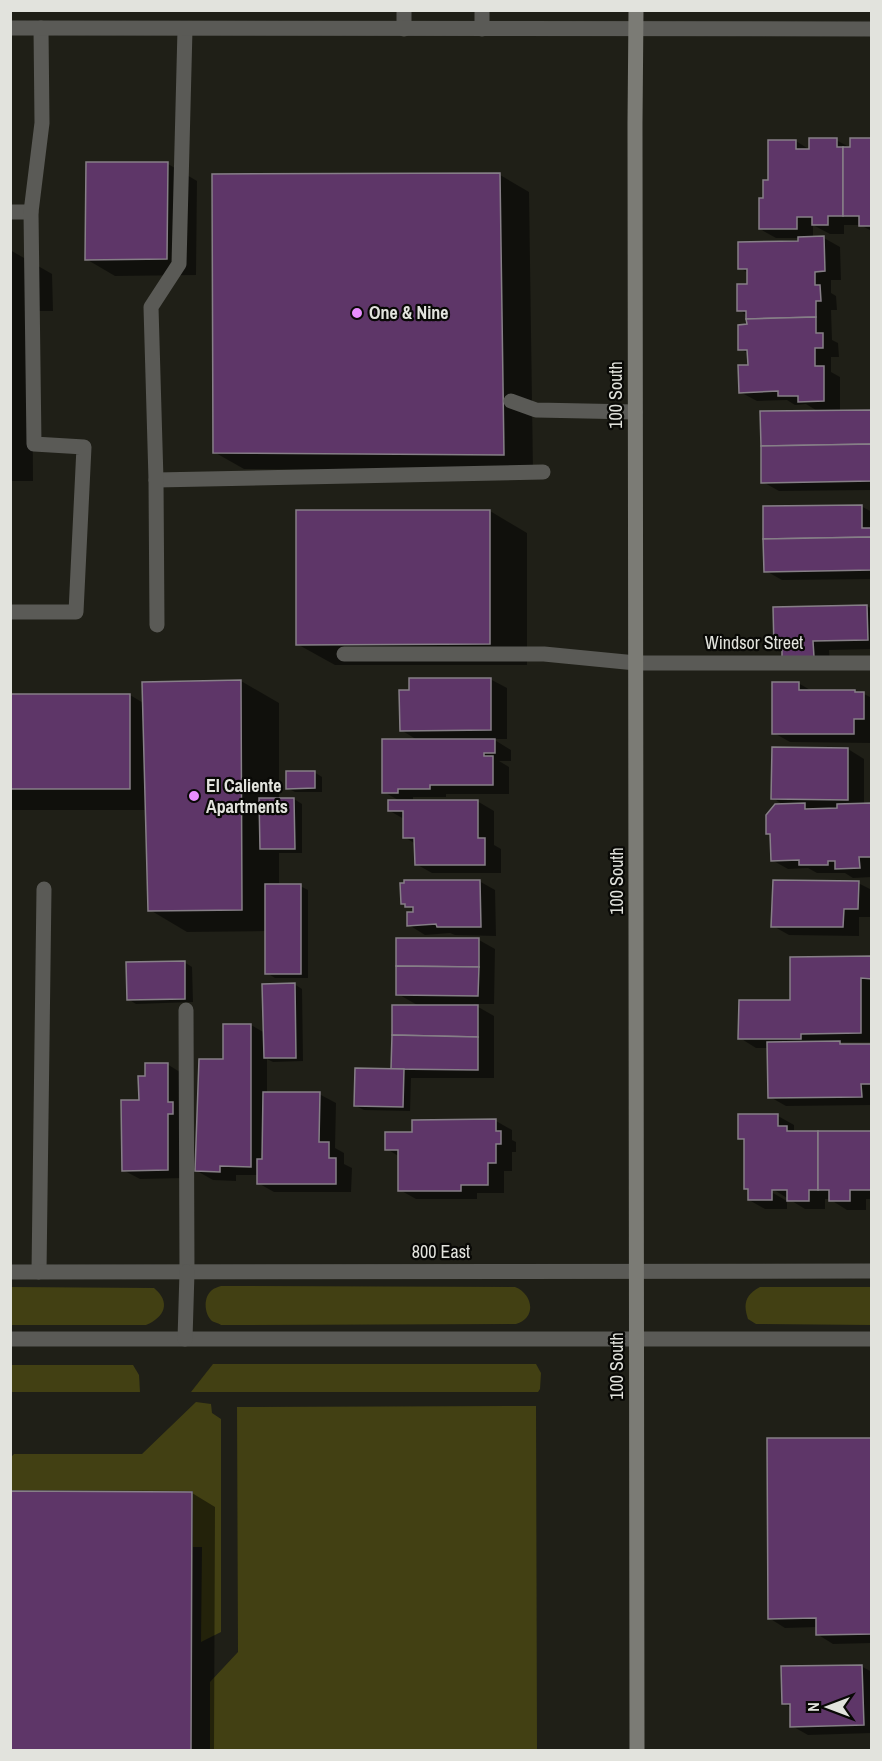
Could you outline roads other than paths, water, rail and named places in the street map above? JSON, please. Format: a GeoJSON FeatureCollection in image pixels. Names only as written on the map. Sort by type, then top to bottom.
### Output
{"type":"FeatureCollection","features":[{"type":"Feature","properties":{"kind":"main road","name":"100 South"},"geometry":{"type":"LineString","coordinates":[[636,10],[637,1750]]}},
{"type":"Feature","properties":{"kind":"street"},"geometry":{"type":"LineString","coordinates":[[404,10],[404,29]]}},
{"type":"Feature","properties":{"kind":"street"},"geometry":{"type":"LineString","coordinates":[[482,10],[482,29]]}},
{"type":"Feature","properties":{"kind":"street"},"geometry":{"type":"LineString","coordinates":[[10,28],[872,29]]}},
{"type":"Feature","properties":{"kind":"street"},"geometry":{"type":"LineString","coordinates":[[10,612],[76,612],[84,447],[34,444],[31,212],[42,123],[41,28]]}},
{"type":"Feature","properties":{"kind":"street"},"geometry":{"type":"LineString","coordinates":[[156,625],[156,480],[151,307],[179,264],[185,29]]}},
{"type":"Feature","properties":{"kind":"street"},"geometry":{"type":"LineString","coordinates":[[10,212],[31,212]]}},
{"type":"Feature","properties":{"kind":"street"},"geometry":{"type":"LineString","coordinates":[[511,401],[536,410],[635,412]]}},
{"type":"Feature","properties":{"kind":"street"},"geometry":{"type":"LineString","coordinates":[[156,480],[543,472]]}},
{"type":"Feature","properties":{"kind":"street","name":"Windsor Street"},"geometry":{"type":"LineString","coordinates":[[344,654],[544,654],[636,663],[872,663]]}},
{"type":"Feature","properties":{"kind":"street"},"geometry":{"type":"LineString","coordinates":[[39,1272],[44,889]]}},
{"type":"Feature","properties":{"kind":"street"},"geometry":{"type":"LineString","coordinates":[[185,1339],[186,1010]]}},
{"type":"Feature","properties":{"kind":"street","name":"800 East"},"geometry":{"type":"LineString","coordinates":[[10,1272],[872,1271]]}},
{"type":"Feature","properties":{"kind":"street"},"geometry":{"type":"LineString","coordinates":[[10,1339],[872,1339]]}},
{"type":"Feature","properties":{"kind":"place","name":"One & Nine"},"geometry":{"type":"Point","coordinates":[357,313]}},
{"type":"Feature","properties":{"kind":"place","name":"El Caliente Apartments"},"geometry":{"type":"Point","coordinates":[194,796]}}]}
